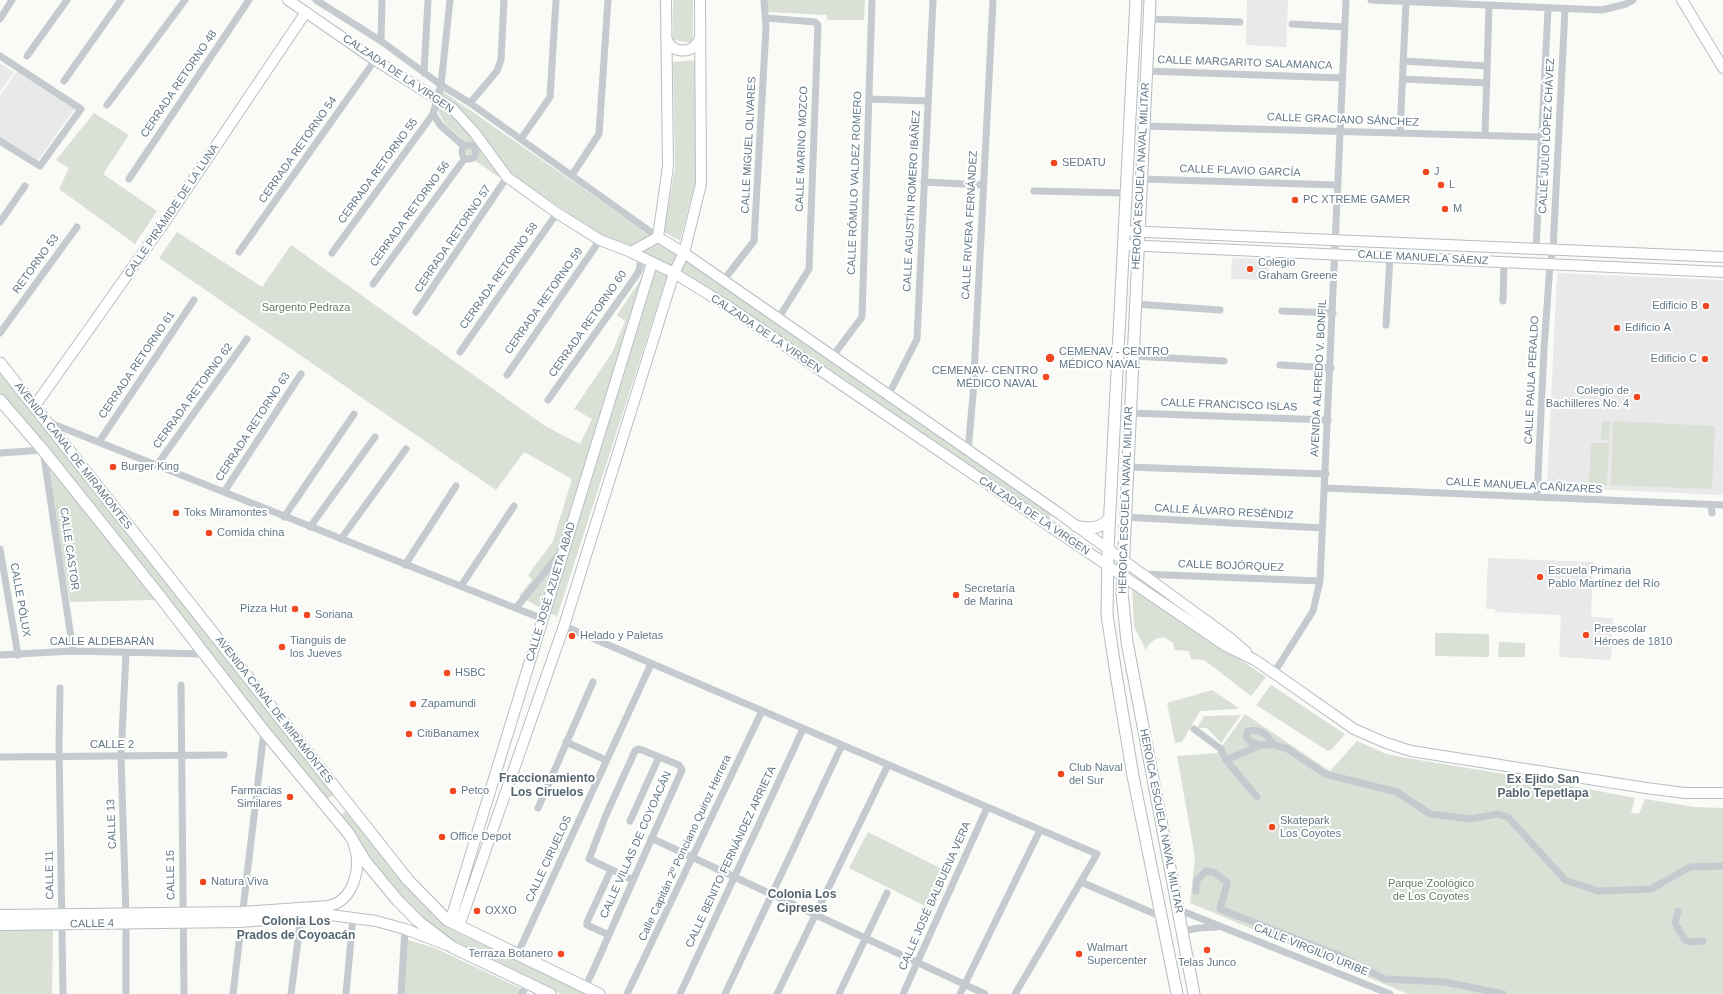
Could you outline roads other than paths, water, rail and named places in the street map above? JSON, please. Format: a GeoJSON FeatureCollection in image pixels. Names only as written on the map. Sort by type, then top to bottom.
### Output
{"type":"FeatureCollection","features":[{"type":"Feature","properties":{"kind":"main road","name":"HEROICA ESCUELA NAVAL MILITAR"},"geometry":{"type":"LineString","coordinates":[[1136,0],[1109,519],[1107,615],[1133,776],[1177,994]]}},
{"type":"Feature","properties":{"kind":"main road","name":"HEROICA ESCUELA NAVAL MILITAR"},"geometry":{"type":"LineString","coordinates":[[1150,0],[1122,560],[1123,610],[1127,642],[1194,994]]}},
{"type":"Feature","properties":{"kind":"main road","name":"AVENIDA CANAL DE MIRAMONTES"},"geometry":{"type":"LineString","coordinates":[[0,363],[408,880],[455,924],[599,994]]}},
{"type":"Feature","properties":{"kind":"main road","name":"AVENIDA CANAL DE MIRAMONTES"},"geometry":{"type":"LineString","coordinates":[[0,400],[43,450],[264,731],[334,816],[348,834],[365,861],[398,901],[418,920],[452,947],[550,994]]}},
{"type":"Feature","properties":{"kind":"main road"},"geometry":{"type":"LineString","coordinates":[[1076,526],[1086,529],[1095,528],[1103,525],[1109,519]]}},
{"type":"Feature","properties":{"kind":"main road"},"geometry":{"type":"LineString","coordinates":[[1133,776],[1152,772]]}},
{"type":"Feature","properties":{"kind":"main road"},"geometry":{"type":"LineString","coordinates":[[323,803],[328,804],[335,802],[338,797],[338,792]]}},
{"type":"Feature","properties":{"kind":"main road"},"geometry":{"type":"LineString","coordinates":[[334,816],[334,808],[336,805],[343,803],[349,805]]}},
{"type":"Feature","properties":{"kind":"street"},"geometry":{"type":"LineString","coordinates":[[0,19],[12,0]]}},
{"type":"Feature","properties":{"kind":"street"},"geometry":{"type":"LineString","coordinates":[[27,56],[66,0]]}},
{"type":"Feature","properties":{"kind":"street"},"geometry":{"type":"LineString","coordinates":[[64,81],[121,0]]}},
{"type":"Feature","properties":{"kind":"street"},"geometry":{"type":"LineString","coordinates":[[107,105],[185,0]]}},
{"type":"Feature","properties":{"kind":"street","name":"CERRADA RETORNO 48"},"geometry":{"type":"LineString","coordinates":[[128,179],[249,0]]}},
{"type":"Feature","properties":{"kind":"street","name":"CALZADA DE LA VIRGEN"},"geometry":{"type":"LineString","coordinates":[[288,0],[375,60],[453,109],[474,132],[508,177],[557,213],[600,240],[631,252],[674,274],[729,306],[1226,646],[1255,660]]}},
{"type":"Feature","properties":{"kind":"street","name":"CALZADA DE LA VIRGEN"},"geometry":{"type":"LineString","coordinates":[[316,0],[327,4],[381,41],[441,85],[470,103],[658,236],[1076,526],[1230,638],[1255,660],[1354,729],[1397,747],[1458,758],[1646,788],[1685,793],[1723,793]]}},
{"type":"Feature","properties":{"kind":"street"},"geometry":{"type":"LineString","coordinates":[[381,41],[382,0]]}},
{"type":"Feature","properties":{"kind":"street"},"geometry":{"type":"LineString","coordinates":[[424,73],[428,0]]}},
{"type":"Feature","properties":{"kind":"street","name":"CERRADA RETORNO 55"},"geometry":{"type":"LineString","coordinates":[[332,253],[433,114],[436,98],[441,85],[450,0]]}},
{"type":"Feature","properties":{"kind":"street"},"geometry":{"type":"LineString","coordinates":[[470,103],[497,71],[501,60],[504,0]]}},
{"type":"Feature","properties":{"kind":"street"},"geometry":{"type":"LineString","coordinates":[[521,139],[550,97],[556,0]]}},
{"type":"Feature","properties":{"kind":"street"},"geometry":{"type":"LineString","coordinates":[[572,175],[600,134],[608,0]]}},
{"type":"Feature","properties":{"kind":"street"},"geometry":{"type":"LineString","coordinates":[[631,252],[658,236],[668,166],[666,0]]}},
{"type":"Feature","properties":{"kind":"street","name":"CALLE JOSÉ AZUETA ABAD"},"geometry":{"type":"LineString","coordinates":[[455,924],[564,626],[674,274],[684,253],[701,184],[700,0]]}},
{"type":"Feature","properties":{"kind":"street","name":"CALLE MIGUEL OLIVARES"},"geometry":{"type":"LineString","coordinates":[[724,281],[754,241],[766,18],[764,0]]}},
{"type":"Feature","properties":{"kind":"street","name":"CALLE RÓMULO VALDEZ ROMERO"},"geometry":{"type":"LineString","coordinates":[[832,357],[862,317],[872,0]]}},
{"type":"Feature","properties":{"kind":"street","name":"CALLE AGUSTÍN ROMERO IBÁÑEZ"},"geometry":{"type":"LineString","coordinates":[[888,396],[917,339],[932,0]]}},
{"type":"Feature","properties":{"kind":"street","name":"CALLE RIVERA FERNÁNDEZ"},"geometry":{"type":"LineString","coordinates":[[968,451],[973,394],[992,0]]}},
{"type":"Feature","properties":{"kind":"street","name":"AVENIDA ALFREDO V. BONFIL"},"geometry":{"type":"LineString","coordinates":[[1274,673],[1313,611],[1317,601],[1320,581],[1326,474],[1346,0]]}},
{"type":"Feature","properties":{"kind":"street"},"geometry":{"type":"LineString","coordinates":[[1371,0],[1602,10],[1626,4],[1633,0]]}},
{"type":"Feature","properties":{"kind":"street"},"geometry":{"type":"LineString","coordinates":[[1682,0],[1723,68]]}},
{"type":"Feature","properties":{"kind":"street"},"geometry":{"type":"LineString","coordinates":[[1400,133],[1406,2]]}},
{"type":"Feature","properties":{"kind":"street"},"geometry":{"type":"LineString","coordinates":[[1485,135],[1489,6]]}},
{"type":"Feature","properties":{"kind":"street","name":"CALLE JULIO LÓPEZ CHÁVEZ"},"geometry":{"type":"LineString","coordinates":[[1536,249],[1548,8]]}},
{"type":"Feature","properties":{"kind":"street","name":"CALLE JULIO LÓPEZ CHÁVEZ"},"geometry":{"type":"LineString","coordinates":[[1550,264],[1553,250],[1565,9]]}},
{"type":"Feature","properties":{"kind":"street","name":"CALLE PIRÁMIDE DE LA LUNA"},"geometry":{"type":"LineString","coordinates":[[34,407],[164,223],[306,12]]}},
{"type":"Feature","properties":{"kind":"street","name":"CALLE MARINO MOZCO"},"geometry":{"type":"LineString","coordinates":[[766,18],[815,22],[818,25],[809,268],[778,319]]}},
{"type":"Feature","properties":{"kind":"street"},"geometry":{"type":"LineString","coordinates":[[1149,19],[1240,22]]}},
{"type":"Feature","properties":{"kind":"street"},"geometry":{"type":"LineString","coordinates":[[1292,24],[1345,27]]}},
{"type":"Feature","properties":{"kind":"street"},"geometry":{"type":"LineString","coordinates":[[666,33],[667,40],[672,47],[683,51],[690,50],[696,45],[700,39],[700,32]]}},
{"type":"Feature","properties":{"kind":"street"},"geometry":{"type":"LineString","coordinates":[[0,56],[81,109],[40,166],[0,141]]}},
{"type":"Feature","properties":{"kind":"street","name":"CERRADA RETORNO 54"},"geometry":{"type":"LineString","coordinates":[[239,252],[375,60]]}},
{"type":"Feature","properties":{"kind":"street"},"geometry":{"type":"LineString","coordinates":[[1404,62],[1487,66]]}},
{"type":"Feature","properties":{"kind":"street","name":"CALLE MARGARITO SALAMANCA"},"geometry":{"type":"LineString","coordinates":[[1147,71],[1342,78]]}},
{"type":"Feature","properties":{"kind":"street"},"geometry":{"type":"LineString","coordinates":[[1403,79],[1487,83]]}},
{"type":"Feature","properties":{"kind":"street"},"geometry":{"type":"LineString","coordinates":[[869,99],[928,101]]}},
{"type":"Feature","properties":{"kind":"street"},"geometry":{"type":"LineString","coordinates":[[433,114],[441,126],[465,147],[473,147],[476,152],[472,159],[466,158],[463,153],[465,147]]}},
{"type":"Feature","properties":{"kind":"street","name":"CALLE GRACIANO SÁNCHEZ"},"geometry":{"type":"LineString","coordinates":[[1144,126],[1541,137]]}},
{"type":"Feature","properties":{"kind":"street","name":"CERRADA RETORNO 56"},"geometry":{"type":"LineString","coordinates":[[373,284],[466,158]]}},
{"type":"Feature","properties":{"kind":"street","name":"CERRADA RETORNO 57"},"geometry":{"type":"LineString","coordinates":[[416,312],[508,177]]}},
{"type":"Feature","properties":{"kind":"street","name":"CALLE FLAVIO GARCÍA"},"geometry":{"type":"LineString","coordinates":[[1141,179],[1338,185]]}},
{"type":"Feature","properties":{"kind":"street"},"geometry":{"type":"LineString","coordinates":[[924,182],[983,185]]}},
{"type":"Feature","properties":{"kind":"street"},"geometry":{"type":"LineString","coordinates":[[0,222],[25,186]]}},
{"type":"Feature","properties":{"kind":"street"},"geometry":{"type":"LineString","coordinates":[[1034,191],[1126,193]]}},
{"type":"Feature","properties":{"kind":"street","name":"CERRADA RETORNO 58"},"geometry":{"type":"LineString","coordinates":[[460,352],[557,213]]}},
{"type":"Feature","properties":{"kind":"street","name":"RETORNO 53"},"geometry":{"type":"LineString","coordinates":[[0,333],[77,226]]}},
{"type":"Feature","properties":{"kind":"street","name":"CALLE MANUELA SÁENZ"},"geometry":{"type":"LineString","coordinates":[[1125,231],[1723,257]]}},
{"type":"Feature","properties":{"kind":"street","name":"CERRADA RETORNO 59"},"geometry":{"type":"LineString","coordinates":[[507,375],[600,240]]}},
{"type":"Feature","properties":{"kind":"street","name":"CALLE MANUELA SÁENZ"},"geometry":{"type":"LineString","coordinates":[[1124,245],[1723,272]]}},
{"type":"Feature","properties":{"kind":"street"},"geometry":{"type":"LineString","coordinates":[[1386,325],[1390,257]]}},
{"type":"Feature","properties":{"kind":"street","name":"CERRADA RETORNO 60"},"geometry":{"type":"LineString","coordinates":[[548,400],[631,283],[638,271],[641,258]]}},
{"type":"Feature","properties":{"kind":"street"},"geometry":{"type":"LineString","coordinates":[[1503,301],[1504,262]]}},
{"type":"Feature","properties":{"kind":"street","name":"CALLE JOSÉ AZUETA ABAD"},"geometry":{"type":"LineString","coordinates":[[455,924],[509,728],[652,263]]}},
{"type":"Feature","properties":{"kind":"street","name":"CALLE PAULA PERALDO"},"geometry":{"type":"LineString","coordinates":[[1537,497],[1550,264]]}},
{"type":"Feature","properties":{"kind":"street","name":"CERRADA RETORNO 61"},"geometry":{"type":"LineString","coordinates":[[99,442],[194,300]]}},
{"type":"Feature","properties":{"kind":"street"},"geometry":{"type":"LineString","coordinates":[[1135,304],[1220,310]]}},
{"type":"Feature","properties":{"kind":"street"},"geometry":{"type":"LineString","coordinates":[[1282,311],[1333,313]]}},
{"type":"Feature","properties":{"kind":"street","name":"CERRADA RETORNO 62"},"geometry":{"type":"LineString","coordinates":[[157,465],[247,339]]}},
{"type":"Feature","properties":{"kind":"street"},"geometry":{"type":"LineString","coordinates":[[1133,356],[1224,361]]}},
{"type":"Feature","properties":{"kind":"street"},"geometry":{"type":"LineString","coordinates":[[1280,365],[1330,368]]}},
{"type":"Feature","properties":{"kind":"street","name":"CERRADA RETORNO 63"},"geometry":{"type":"LineString","coordinates":[[224,492],[301,374]]}},
{"type":"Feature","properties":{"kind":"street","name":"CALLE FRANCISCO ISLAS"},"geometry":{"type":"LineString","coordinates":[[1130,413],[1328,420]]}},
{"type":"Feature","properties":{"kind":"street"},"geometry":{"type":"LineString","coordinates":[[284,517],[354,414]]}},
{"type":"Feature","properties":{"kind":"street"},"geometry":{"type":"LineString","coordinates":[[46,421],[543,619]]}},
{"type":"Feature","properties":{"kind":"street"},"geometry":{"type":"LineString","coordinates":[[310,527],[375,437]]}},
{"type":"Feature","properties":{"kind":"street"},"geometry":{"type":"LineString","coordinates":[[341,539],[406,449]]}},
{"type":"Feature","properties":{"kind":"street"},"geometry":{"type":"LineString","coordinates":[[0,453],[43,450]]}},
{"type":"Feature","properties":{"kind":"street","name":"CALLE CASTOR"},"geometry":{"type":"LineString","coordinates":[[43,450],[73,651]]}},
{"type":"Feature","properties":{"kind":"street"},"geometry":{"type":"LineString","coordinates":[[1127,467],[1326,474]]}},
{"type":"Feature","properties":{"kind":"street"},"geometry":{"type":"LineString","coordinates":[[405,565],[456,486]]}},
{"type":"Feature","properties":{"kind":"street","name":"CALLE MANUELA CAÑIZARES"},"geometry":{"type":"LineString","coordinates":[[1325,488],[1723,506]]}},
{"type":"Feature","properties":{"kind":"street"},"geometry":{"type":"LineString","coordinates":[[1711,505],[1712,513]]}},
{"type":"Feature","properties":{"kind":"street"},"geometry":{"type":"LineString","coordinates":[[461,586],[514,506]]}},
{"type":"Feature","properties":{"kind":"street","name":"CALLE ÁLVARO RESÉNDIZ"},"geometry":{"type":"LineString","coordinates":[[1124,517],[1322,528]]}},
{"type":"Feature","properties":{"kind":"street"},"geometry":{"type":"LineString","coordinates":[[516,608],[566,546]]}},
{"type":"Feature","properties":{"kind":"street","name":"CALLE PÓLUX"},"geometry":{"type":"LineString","coordinates":[[0,549],[18,655]]}},
{"type":"Feature","properties":{"kind":"street","name":"CALLE BOJÓRQUEZ"},"geometry":{"type":"LineString","coordinates":[[1141,574],[1320,581]]}},
{"type":"Feature","properties":{"kind":"street"},"geometry":{"type":"LineString","coordinates":[[564,626],[1097,854],[1015,994]]}},
{"type":"Feature","properties":{"kind":"street","name":"CALLE ALDEBARÁN"},"geometry":{"type":"LineString","coordinates":[[0,655],[73,651],[204,654]]}},
{"type":"Feature","properties":{"kind":"street","name":"CALLE 13"},"geometry":{"type":"LineString","coordinates":[[126,653],[122,757],[126,919],[126,994]]}},
{"type":"Feature","properties":{"kind":"street","name":"CALLE CIRUELOS"},"geometry":{"type":"LineString","coordinates":[[517,955],[651,664]]}},
{"type":"Feature","properties":{"kind":"street"},"geometry":{"type":"LineString","coordinates":[[524,680],[527,687],[531,690],[536,690],[543,685]]}},
{"type":"Feature","properties":{"kind":"street"},"geometry":{"type":"LineString","coordinates":[[538,808],[593,682]]}},
{"type":"Feature","properties":{"kind":"street","name":"CALLE 15"},"geometry":{"type":"LineString","coordinates":[[181,685],[184,994]]}},
{"type":"Feature","properties":{"kind":"street","name":"CALLE 11"},"geometry":{"type":"LineString","coordinates":[[60,688],[62,994]]}},
{"type":"Feature","properties":{"kind":"street","name":"Calle Capitán 2º Ponciano Quiroz Herrera"},"geometry":{"type":"LineString","coordinates":[[628,992],[762,711]]}},
{"type":"Feature","properties":{"kind":"street"},"geometry":{"type":"LineString","coordinates":[[509,728],[514,723],[521,724],[525,729],[525,733]]}},
{"type":"Feature","properties":{"kind":"street","name":"CALLE BENITO FERNÁNDEZ ARRIETA"},"geometry":{"type":"LineString","coordinates":[[680,994],[803,729]]}},
{"type":"Feature","properties":{"kind":"street"},"geometry":{"type":"LineString","coordinates":[[1194,729],[1221,749],[1226,760],[1257,797]]}},
{"type":"Feature","properties":{"kind":"street"},"geometry":{"type":"LineString","coordinates":[[1274,745],[1264,733],[1258,730],[1248,731],[1246,736],[1250,742],[1286,748],[1325,774],[1397,792],[1430,814],[1471,819],[1498,814],[1508,817],[1565,880],[1598,891],[1651,889],[1690,867],[1723,866]]}},
{"type":"Feature","properties":{"kind":"street"},"geometry":{"type":"LineString","coordinates":[[233,994],[264,731]]}},
{"type":"Feature","properties":{"kind":"street"},"geometry":{"type":"LineString","coordinates":[[566,742],[606,760]]}},
{"type":"Feature","properties":{"kind":"street"},"geometry":{"type":"LineString","coordinates":[[725,994],[842,745]]}},
{"type":"Feature","properties":{"kind":"street"},"geometry":{"type":"LineString","coordinates":[[1226,760],[1261,745]]}},
{"type":"Feature","properties":{"kind":"street","name":"CALLE VILLAS DE COYOACÁN"},"geometry":{"type":"LineString","coordinates":[[585,987],[609,935],[682,770],[679,765],[642,750],[635,751],[603,821],[589,858],[611,870],[587,925],[609,935]]}},
{"type":"Feature","properties":{"kind":"street","name":"CALLE 2"},"geometry":{"type":"LineString","coordinates":[[0,757],[224,755]]}},
{"type":"Feature","properties":{"kind":"street"},"geometry":{"type":"LineString","coordinates":[[630,821],[659,757]]}},
{"type":"Feature","properties":{"kind":"street"},"geometry":{"type":"LineString","coordinates":[[777,994],[888,765]]}},
{"type":"Feature","properties":{"kind":"street","name":"CALLE JOSÉ BALBUENA VERA"},"geometry":{"type":"LineString","coordinates":[[903,994],[987,808]]}},
{"type":"Feature","properties":{"kind":"street"},"geometry":{"type":"LineString","coordinates":[[960,994],[1040,830]]}},
{"type":"Feature","properties":{"kind":"street"},"geometry":{"type":"LineString","coordinates":[[241,917],[335,905],[350,890],[357,870],[357,855],[348,834]]}},
{"type":"Feature","properties":{"kind":"street"},"geometry":{"type":"LineString","coordinates":[[651,838],[986,994]]}},
{"type":"Feature","properties":{"kind":"street"},"geometry":{"type":"LineString","coordinates":[[611,870],[633,880]]}},
{"type":"Feature","properties":{"kind":"street"},"geometry":{"type":"LineString","coordinates":[[1196,890],[1197,880],[1206,871],[1213,872],[1227,882],[1220,909],[1338,955],[1385,979],[1445,982],[1503,994]]}},
{"type":"Feature","properties":{"kind":"street"},"geometry":{"type":"LineString","coordinates":[[1081,882],[1162,917]]}},
{"type":"Feature","properties":{"kind":"street"},"geometry":{"type":"LineString","coordinates":[[839,994],[887,893]]}},
{"type":"Feature","properties":{"kind":"street"},"geometry":{"type":"LineString","coordinates":[[335,905],[340,910],[336,916]]}},
{"type":"Feature","properties":{"kind":"street","name":"CALLE VIRGILIO URIBE"},"geometry":{"type":"LineString","coordinates":[[1177,909],[1390,994]]}},
{"type":"Feature","properties":{"kind":"street"},"geometry":{"type":"LineString","coordinates":[[1678,911],[1675,923],[1684,940],[1690,942],[1703,941]]}},
{"type":"Feature","properties":{"kind":"street","name":"CALLE 4"},"geometry":{"type":"LineString","coordinates":[[0,915],[62,919],[241,917]]}},
{"type":"Feature","properties":{"kind":"street"},"geometry":{"type":"LineString","coordinates":[[241,917],[353,917],[405,929],[452,947]]}},
{"type":"Feature","properties":{"kind":"street"},"geometry":{"type":"LineString","coordinates":[[291,994],[301,917]]}},
{"type":"Feature","properties":{"kind":"street"},"geometry":{"type":"LineString","coordinates":[[346,994],[353,917]]}},
{"type":"Feature","properties":{"kind":"street","name":"CALLE 4"},"geometry":{"type":"LineString","coordinates":[[0,925],[62,919]]}},
{"type":"Feature","properties":{"kind":"street","name":"CALLE VIRGILIO URIBE"},"geometry":{"type":"LineString","coordinates":[[1182,931],[1205,927],[1224,928]]}},
{"type":"Feature","properties":{"kind":"street"},"geometry":{"type":"LineString","coordinates":[[401,994],[405,929]]}},
{"type":"Feature","properties":{"kind":"street"},"geometry":{"type":"LineString","coordinates":[[522,994],[528,983]]}},
{"type":"Feature","properties":{"kind":"place","name":"SEDATU"},"geometry":{"type":"Point","coordinates":[1054,163]}},
{"type":"Feature","properties":{"kind":"place","name":"J"},"geometry":{"type":"Point","coordinates":[1426,172]}},
{"type":"Feature","properties":{"kind":"place","name":"L"},"geometry":{"type":"Point","coordinates":[1441,185]}},
{"type":"Feature","properties":{"kind":"place","name":"PC XTREME GAMER"},"geometry":{"type":"Point","coordinates":[1295,200]}},
{"type":"Feature","properties":{"kind":"place","name":"M"},"geometry":{"type":"Point","coordinates":[1445,209]}},
{"type":"Feature","properties":{"kind":"place","name":"Colegio Graham Greene"},"geometry":{"type":"Point","coordinates":[1250,269]}},
{"type":"Feature","properties":{"kind":"place","name":"Edificio B"},"geometry":{"type":"Point","coordinates":[1706,306]}},
{"type":"Feature","properties":{"kind":"place","name":"Edificio A"},"geometry":{"type":"Point","coordinates":[1617,328]}},
{"type":"Feature","properties":{"kind":"place","name":"CEMENAV - CENTRO MÉDICO NAVAL"},"geometry":{"type":"Point","coordinates":[1050,358]}},
{"type":"Feature","properties":{"kind":"place","name":"Edificio C"},"geometry":{"type":"Point","coordinates":[1705,359]}},
{"type":"Feature","properties":{"kind":"place","name":"CEMENAV- CENTRO MÉDICO NAVAL"},"geometry":{"type":"Point","coordinates":[1046,377]}},
{"type":"Feature","properties":{"kind":"place","name":"Colegio de Bachilleres No. 4"},"geometry":{"type":"Point","coordinates":[1637,397]}},
{"type":"Feature","properties":{"kind":"place","name":"Burger King"},"geometry":{"type":"Point","coordinates":[113,467]}},
{"type":"Feature","properties":{"kind":"place","name":"Toks Miramontes"},"geometry":{"type":"Point","coordinates":[176,513]}},
{"type":"Feature","properties":{"kind":"place","name":"Comida china"},"geometry":{"type":"Point","coordinates":[209,533]}},
{"type":"Feature","properties":{"kind":"place","name":"Escuela Primaria Pablo Martínez del Río"},"geometry":{"type":"Point","coordinates":[1540,577]}},
{"type":"Feature","properties":{"kind":"place","name":"Secretaría de Marina"},"geometry":{"type":"Point","coordinates":[956,595]}},
{"type":"Feature","properties":{"kind":"place","name":"Pizza Hut"},"geometry":{"type":"Point","coordinates":[295,609]}},
{"type":"Feature","properties":{"kind":"place","name":"Soriana"},"geometry":{"type":"Point","coordinates":[307,615]}},
{"type":"Feature","properties":{"kind":"place","name":"Preescolar Héroes de 1810"},"geometry":{"type":"Point","coordinates":[1586,635]}},
{"type":"Feature","properties":{"kind":"place","name":"Helado y Paletas"},"geometry":{"type":"Point","coordinates":[572,636]}},
{"type":"Feature","properties":{"kind":"place","name":"Tianguis de los Jueves"},"geometry":{"type":"Point","coordinates":[282,647]}},
{"type":"Feature","properties":{"kind":"place","name":"HSBC"},"geometry":{"type":"Point","coordinates":[447,673]}},
{"type":"Feature","properties":{"kind":"place","name":"Zapamundi"},"geometry":{"type":"Point","coordinates":[413,704]}},
{"type":"Feature","properties":{"kind":"place","name":"CitiBanamex"},"geometry":{"type":"Point","coordinates":[409,734]}},
{"type":"Feature","properties":{"kind":"place","name":"Club Naval del Sur"},"geometry":{"type":"Point","coordinates":[1061,774]}},
{"type":"Feature","properties":{"kind":"place","name":"Petco"},"geometry":{"type":"Point","coordinates":[453,791]}},
{"type":"Feature","properties":{"kind":"place","name":"Farmacias Similares"},"geometry":{"type":"Point","coordinates":[290,797]}},
{"type":"Feature","properties":{"kind":"place","name":"Skatepark Los Coyotes"},"geometry":{"type":"Point","coordinates":[1272,827]}},
{"type":"Feature","properties":{"kind":"place","name":"Office Depot"},"geometry":{"type":"Point","coordinates":[442,837]}},
{"type":"Feature","properties":{"kind":"place","name":"Natura Viva"},"geometry":{"type":"Point","coordinates":[203,882]}},
{"type":"Feature","properties":{"kind":"place","name":"OXXO"},"geometry":{"type":"Point","coordinates":[477,911]}},
{"type":"Feature","properties":{"kind":"place","name":"Telas Junco"},"geometry":{"type":"Point","coordinates":[1207,950]}},
{"type":"Feature","properties":{"kind":"place","name":"Terraza Botanero"},"geometry":{"type":"Point","coordinates":[561,954]}},
{"type":"Feature","properties":{"kind":"place","name":"Walmart Supercenter"},"geometry":{"type":"Point","coordinates":[1079,954]}},
{"type":"Feature","properties":{"kind":"district","name":"Fraccionamiento Los Ciruelos"},"geometry":{"type":"Point","coordinates":[547,786]}},
{"type":"Feature","properties":{"kind":"district","name":"Ex Ejido San Pablo Tepetlapa"},"geometry":{"type":"Point","coordinates":[1543,787]}},
{"type":"Feature","properties":{"kind":"district","name":"Colonia Los Cipreses"},"geometry":{"type":"Point","coordinates":[802,902]}},
{"type":"Feature","properties":{"kind":"district","name":"Colonia Los Prados de Coyoacán"},"geometry":{"type":"Point","coordinates":[296,929]}},
{"type":"Feature","properties":{"kind":"park label","name":"Sargento Pedraza"},"geometry":{"type":"Point","coordinates":[306,308]}},
{"type":"Feature","properties":{"kind":"park label","name":"Parque Zoológico de Los Coyotes"},"geometry":{"type":"Point","coordinates":[1431,890]}}]}
